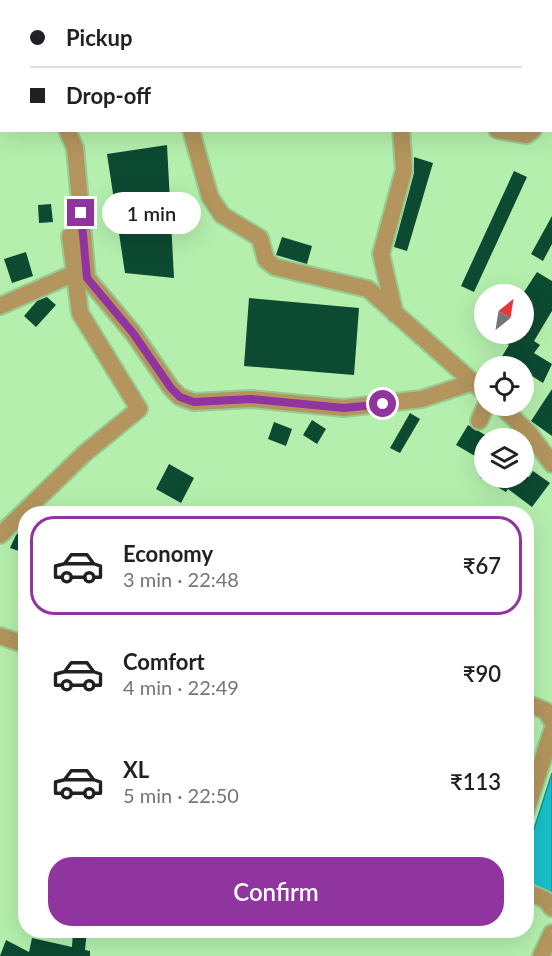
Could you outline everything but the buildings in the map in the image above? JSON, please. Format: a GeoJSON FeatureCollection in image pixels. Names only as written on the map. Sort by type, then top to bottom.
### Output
{"type":"FeatureCollection","features":[{"type":"Feature","properties":{"kind":"street"},"geometry":{"type":"LineString","coordinates":[[68,132],[75,148],[87,278],[133,333],[171,388],[180,397],[194,402],[251,399],[344,408],[422,399],[474,388]]}},
{"type":"Feature","properties":{"kind":"street"},"geometry":{"type":"LineString","coordinates":[[192,132],[210,197],[222,215],[260,238],[266,260],[275,267],[368,289],[474,382]]}},
{"type":"Feature","properties":{"kind":"street"},"geometry":{"type":"LineString","coordinates":[[395,314],[381,254],[404,170],[401,132]]}},
{"type":"Feature","properties":{"kind":"street"},"geometry":{"type":"LineString","coordinates":[[509,132],[526,135],[530,132]]}},
{"type":"Feature","properties":{"kind":"street"},"geometry":{"type":"LineString","coordinates":[[30,506],[85,453],[139,409],[80,313],[70,236]]}},
{"type":"Feature","properties":{"kind":"street"},"geometry":{"type":"LineString","coordinates":[[0,306],[75,273]]}},
{"type":"Feature","properties":{"kind":"street"},"geometry":{"type":"LineString","coordinates":[[479,421],[481,416]]}},
{"type":"Feature","properties":{"kind":"street"},"geometry":{"type":"LineString","coordinates":[[511,416],[529,433],[552,464]]}},
{"type":"Feature","properties":{"kind":"street"},"geometry":{"type":"LineString","coordinates":[[0,535],[18,518]]}},
{"type":"Feature","properties":{"kind":"street"},"geometry":{"type":"LineString","coordinates":[[0,636],[18,642]]}},
{"type":"Feature","properties":{"kind":"street"},"geometry":{"type":"LineString","coordinates":[[534,706],[546,711],[552,721]]}},
{"type":"Feature","properties":{"kind":"street"},"geometry":{"type":"LineString","coordinates":[[534,786],[552,731]]}},
{"type":"Feature","properties":{"kind":"street"},"geometry":{"type":"LineString","coordinates":[[534,895],[546,900],[552,908]]}},
{"type":"Feature","properties":{"kind":"street"},"geometry":{"type":"LineString","coordinates":[[541,956],[552,933]]}},
{"type":"Feature","properties":{"kind":"water"},"geometry":{"type":"Polygon","coordinates":[[[552,773],[552,894],[534,885],[534,829],[552,773]]]}},
{"type":"Feature","properties":{"kind":"route"},"geometry":{"type":"LineString","coordinates":[[81,213],[87,278],[133,333],[171,388],[180,397],[194,402],[251,399],[344,408],[383,404]]}}]}
